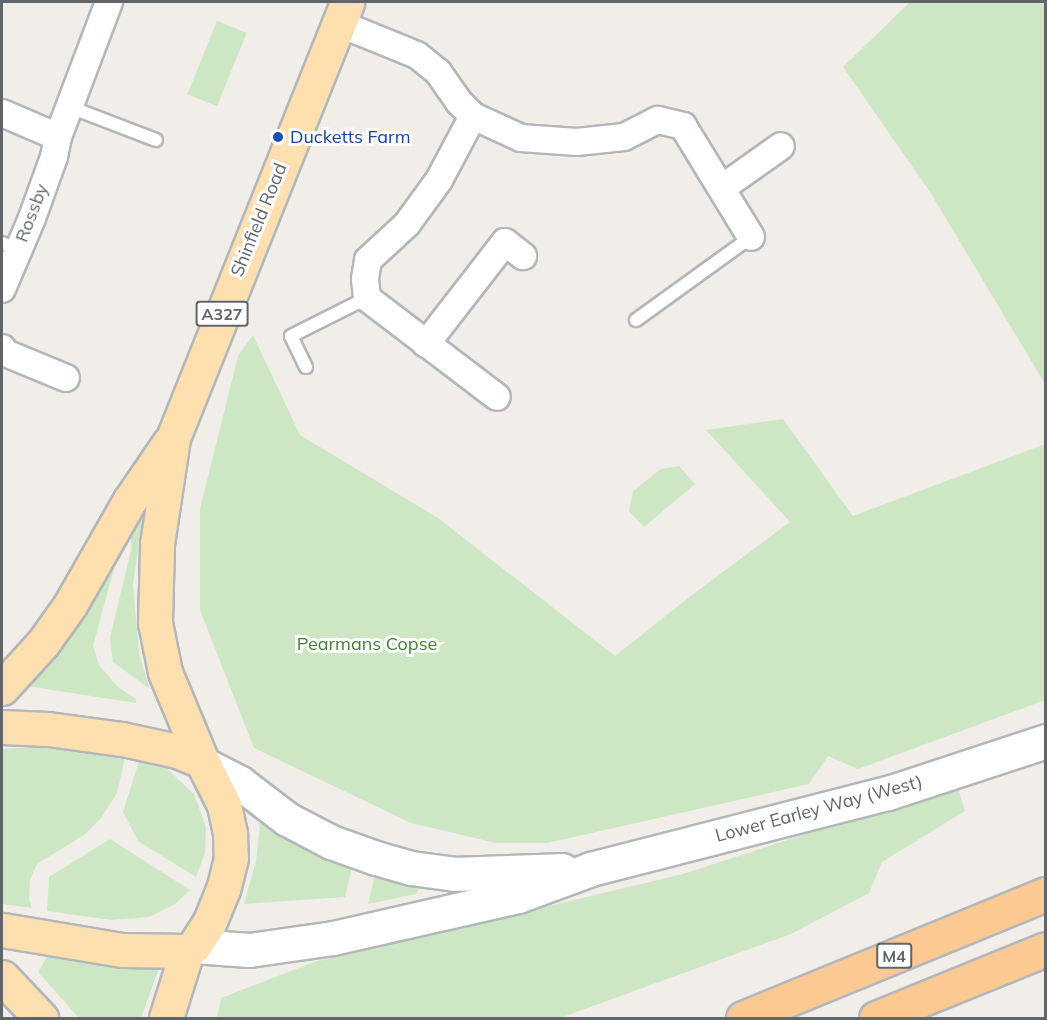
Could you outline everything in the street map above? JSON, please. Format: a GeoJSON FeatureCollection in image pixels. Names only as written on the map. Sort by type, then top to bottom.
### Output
{"type":"FeatureCollection","features":[{"type":"Feature","properties":{"kind":"highway","name":"M4"},"geometry":{"type":"LineString","coordinates":[[743,1018],[1046,894]]}},
{"type":"Feature","properties":{"kind":"highway"},"geometry":{"type":"LineString","coordinates":[[876,1018],[1046,949]]}},
{"type":"Feature","properties":{"kind":"main road","name":"Shinfield Road"},"geometry":{"type":"LineString","coordinates":[[2,688],[43,643],[69,605],[130,500],[173,438],[342,13]]}},
{"type":"Feature","properties":{"kind":"main road","name":"Shinfield Road"},"geometry":{"type":"LineString","coordinates":[[166,1018],[191,949],[209,923],[223,889],[231,858],[230,834],[224,805],[165,672],[155,623],[157,544],[173,438]]}},
{"type":"Feature","properties":{"kind":"main road"},"geometry":{"type":"LineString","coordinates":[[2,727],[48,729],[122,739],[177,751],[205,764]]}},
{"type":"Feature","properties":{"kind":"main road","name":"Lower Earley Way (West)"},"geometry":{"type":"LineString","coordinates":[[191,949],[249,950],[333,938],[518,896],[591,869],[888,793],[1046,741]]}},
{"type":"Feature","properties":{"kind":"main road","name":"Lower Earley Way (West)"},"geometry":{"type":"LineString","coordinates":[[205,764],[240,783],[287,819],[331,842],[411,868],[455,874],[591,869]]}},
{"type":"Feature","properties":{"kind":"main road"},"geometry":{"type":"LineString","coordinates":[[2,930],[122,950],[191,949]]}},
{"type":"Feature","properties":{"kind":"main road"},"geometry":{"type":"LineString","coordinates":[[2,977],[41,1018]]}},
{"type":"Feature","properties":{"kind":"street","name":"Rossby"},"geometry":{"type":"LineString","coordinates":[[2,289],[9,247],[54,157],[58,137],[109,2]]}},
{"type":"Feature","properties":{"kind":"street"},"geometry":{"type":"LineString","coordinates":[[342,13],[417,55],[438,72],[459,102],[473,116],[521,138],[577,142],[624,137],[658,120],[683,126],[751,237]]}},
{"type":"Feature","properties":{"kind":"street"},"geometry":{"type":"LineString","coordinates":[[2,113],[58,137]]}},
{"type":"Feature","properties":{"kind":"street"},"geometry":{"type":"LineString","coordinates":[[473,116],[439,180],[407,224],[368,260],[364,279],[367,298],[497,397]]}},
{"type":"Feature","properties":{"kind":"street"},"geometry":{"type":"LineString","coordinates":[[722,188],[781,146]]}},
{"type":"Feature","properties":{"kind":"street"},"geometry":{"type":"LineString","coordinates":[[426,344],[505,242],[523,256]]}},
{"type":"Feature","properties":{"kind":"street"},"geometry":{"type":"LineString","coordinates":[[2,348],[3,352],[66,378]]}},
{"type":"Feature","properties":{"kind":"lane"},"geometry":{"type":"LineString","coordinates":[[70,107],[156,140]]}},
{"type":"Feature","properties":{"kind":"lane"},"geometry":{"type":"LineString","coordinates":[[636,320],[751,237]]}},
{"type":"Feature","properties":{"kind":"lane"},"geometry":{"type":"LineString","coordinates":[[306,366],[291,336],[367,298]]}},
{"type":"Feature","properties":{"kind":"green space"},"geometry":{"type":"Polygon","coordinates":[[[910,2],[1045,2],[1045,384],[930,192],[843,67],[910,2]]]}},
{"type":"Feature","properties":{"kind":"green space"},"geometry":{"type":"Polygon","coordinates":[[[217,21],[247,33],[217,106],[187,94],[217,21]]]}},
{"type":"Feature","properties":{"kind":"green space","name":"Pearmans Copse"},"geometry":{"type":"Polygon","coordinates":[[[253,335],[300,435],[438,518],[615,656],[790,522],[706,430],[783,419],[853,516],[1045,444],[1045,700],[858,769],[828,756],[809,784],[547,843],[496,843],[411,823],[254,748],[200,610],[200,509],[238,356],[253,335]]]}},
{"type":"Feature","properties":{"kind":"green space"},"geometry":{"type":"Polygon","coordinates":[[[679,466],[695,484],[644,527],[629,511],[633,491],[661,469],[679,466]]]}},
{"type":"Feature","properties":{"kind":"green space"},"geometry":{"type":"Polygon","coordinates":[[[148,484],[133,584],[139,654],[150,689],[113,662],[110,638],[131,550],[131,539],[125,529],[148,484]]]}},
{"type":"Feature","properties":{"kind":"green space"},"geometry":{"type":"Polygon","coordinates":[[[119,550],[93,646],[99,665],[118,687],[136,699],[136,703],[27,686],[61,647],[113,551],[119,550]]]}},
{"type":"Feature","properties":{"kind":"green space"},"geometry":{"type":"Polygon","coordinates":[[[30,747],[108,753],[125,758],[117,793],[101,818],[84,835],[37,864],[30,880],[29,899],[32,908],[2,904],[2,749],[30,747]]]}},
{"type":"Feature","properties":{"kind":"green space"},"geometry":{"type":"Polygon","coordinates":[[[140,758],[167,769],[194,794],[206,827],[205,853],[196,877],[138,841],[123,812],[140,758]]]}},
{"type":"Feature","properties":{"kind":"green space"},"geometry":{"type":"Polygon","coordinates":[[[957,785],[965,811],[882,862],[869,893],[791,934],[560,1018],[217,1018],[221,998],[314,962],[683,874],[957,785]]]}},
{"type":"Feature","properties":{"kind":"green space"},"geometry":{"type":"Polygon","coordinates":[[[260,823],[353,863],[345,897],[244,904],[256,861],[260,823]]]}},
{"type":"Feature","properties":{"kind":"green space"},"geometry":{"type":"Polygon","coordinates":[[[110,839],[190,890],[175,904],[149,917],[112,920],[47,911],[49,877],[110,839]]]}},
{"type":"Feature","properties":{"kind":"green space"},"geometry":{"type":"Polygon","coordinates":[[[376,870],[440,882],[421,886],[416,894],[368,904],[376,870]]]}},
{"type":"Feature","properties":{"kind":"green space"},"geometry":{"type":"Polygon","coordinates":[[[48,955],[113,965],[162,960],[141,1018],[79,1018],[38,972],[48,955]]]}},
{"type":"Feature","properties":{"kind":"place","name":"Ducketts Farm"},"geometry":{"type":"Point","coordinates":[278,137]}}]}
